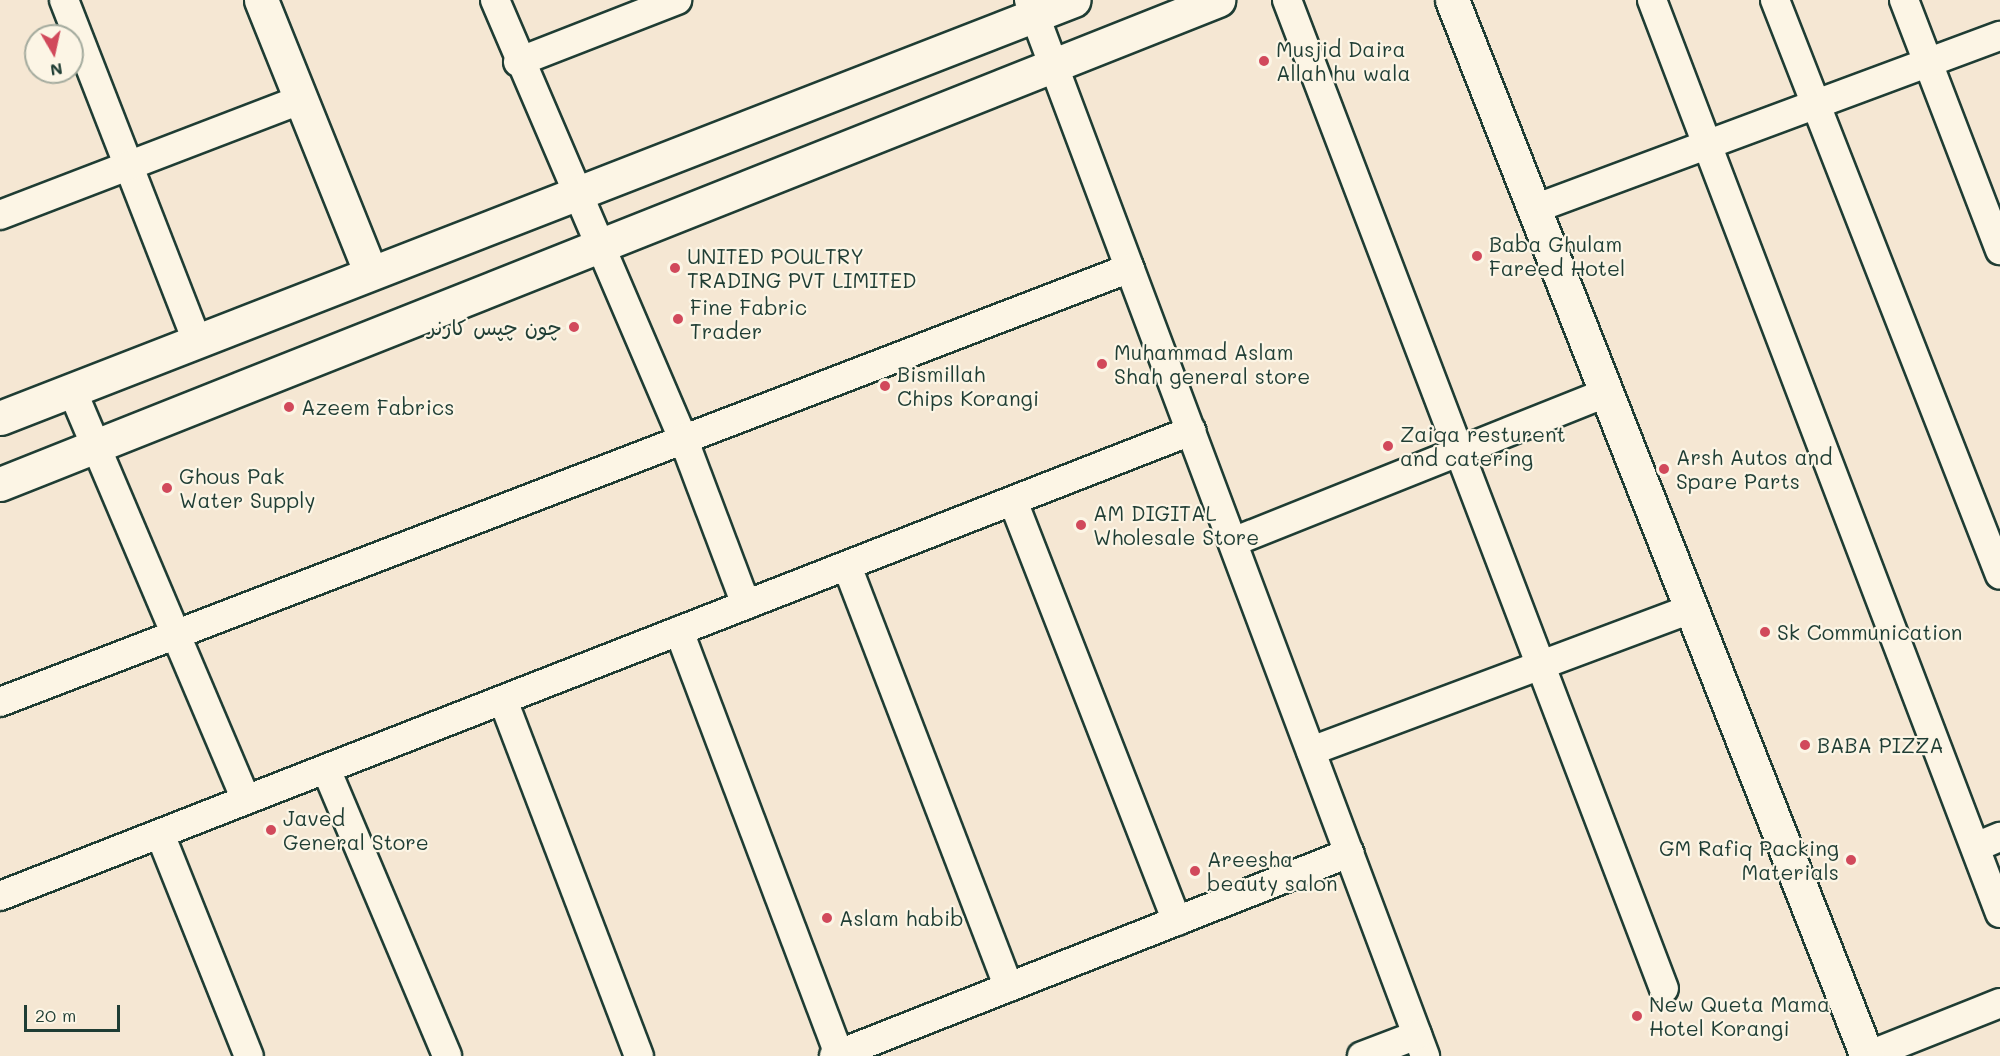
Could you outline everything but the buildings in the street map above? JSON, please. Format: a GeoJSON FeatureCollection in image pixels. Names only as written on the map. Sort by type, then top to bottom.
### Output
{"type":"FeatureCollection","features":[{"type":"Feature","properties":{"kind":"street"},"geometry":{"type":"LineString","coordinates":[[64,0],[197,342]]}},
{"type":"Feature","properties":{"kind":"street"},"geometry":{"type":"LineString","coordinates":[[261,0],[299,100],[371,273]]}},
{"type":"Feature","properties":{"kind":"street"},"geometry":{"type":"LineString","coordinates":[[495,0],[518,62],[683,438],[746,605]]}},
{"type":"Feature","properties":{"kind":"street"},"geometry":{"type":"LineString","coordinates":[[518,62],[677,0]]}},
{"type":"Feature","properties":{"kind":"street"},"geometry":{"type":"LineString","coordinates":[[0,418],[371,273],[576,196],[1032,8],[1074,0]]}},
{"type":"Feature","properties":{"kind":"street"},"geometry":{"type":"LineString","coordinates":[[0,484],[1053,63],[1218,0]]}},
{"type":"Feature","properties":{"kind":"street"},"geometry":{"type":"LineString","coordinates":[[1287,0],[1543,664],[1664,989]]}},
{"type":"Feature","properties":{"kind":"street"},"geometry":{"type":"LineString","coordinates":[[1452,0],[1689,609],[1867,1056],[2000,1003]]}},
{"type":"Feature","properties":{"kind":"street"},"geometry":{"type":"LineString","coordinates":[[1652,0],[1988,842],[2000,913]]}},
{"type":"Feature","properties":{"kind":"street"},"geometry":{"type":"LineString","coordinates":[[1775,0],[2000,575]]}},
{"type":"Feature","properties":{"kind":"street"},"geometry":{"type":"LineString","coordinates":[[1904,0],[2000,250]]}},
{"type":"Feature","properties":{"kind":"street"},"geometry":{"type":"LineString","coordinates":[[1032,8],[1421,1045],[1362,1056]]}},
{"type":"Feature","properties":{"kind":"street"},"geometry":{"type":"LineString","coordinates":[[1534,209],[2000,36]]}},
{"type":"Feature","properties":{"kind":"street"},"geometry":{"type":"LineString","coordinates":[[2,207],[128,166],[299,100]]}},
{"type":"Feature","properties":{"kind":"street"},"geometry":{"type":"LineString","coordinates":[[0,702],[1130,268]]}},
{"type":"Feature","properties":{"kind":"street"},"geometry":{"type":"LineString","coordinates":[[72,390],[246,800]]}},
{"type":"Feature","properties":{"kind":"street"},"geometry":{"type":"LineString","coordinates":[[1233,542],[1606,393]]}},
{"type":"Feature","properties":{"kind":"street"},"geometry":{"type":"LineString","coordinates":[[0,896],[1191,431]]}},
{"type":"Feature","properties":{"kind":"street"},"geometry":{"type":"LineString","coordinates":[[1013,501],[1177,921]]}},
{"type":"Feature","properties":{"kind":"street"},"geometry":{"type":"LineString","coordinates":[[847,566],[1009,987]]}},
{"type":"Feature","properties":{"kind":"street"},"geometry":{"type":"LineString","coordinates":[[1311,751],[1689,609]]}},
{"type":"Feature","properties":{"kind":"street"},"geometry":{"type":"LineString","coordinates":[[679,631],[836,1055],[1349,853]]}},
{"type":"Feature","properties":{"kind":"street"},"geometry":{"type":"LineString","coordinates":[[503,700],[639,1056]]}},
{"type":"Feature","properties":{"kind":"street"},"geometry":{"type":"LineString","coordinates":[[326,769],[447,1056]]}},
{"type":"Feature","properties":{"kind":"street"},"geometry":{"type":"LineString","coordinates":[[160,834],[249,1056]]}},
{"type":"Feature","properties":{"kind":"place","name":"Musjid Daira Allah hu wala"},"geometry":{"type":"Point","coordinates":[1264,61]}},
{"type":"Feature","properties":{"kind":"place","name":"Baba Ghulam Fareed Hotel"},"geometry":{"type":"Point","coordinates":[1477,256]}},
{"type":"Feature","properties":{"kind":"place","name":"UNITED POULTRY TRADING PVT LIMITED"},"geometry":{"type":"Point","coordinates":[675,268]}},
{"type":"Feature","properties":{"kind":"place","name":"Fine Fabric Trader"},"geometry":{"type":"Point","coordinates":[678,319]}},
{"type":"Feature","properties":{"kind":"place","name":"چون چپس کارنر"},"geometry":{"type":"Point","coordinates":[574,327]}},
{"type":"Feature","properties":{"kind":"place","name":"Muhammad Aslam Shah general store"},"geometry":{"type":"Point","coordinates":[1102,364]}},
{"type":"Feature","properties":{"kind":"place","name":"Bismillah Chips Korangi"},"geometry":{"type":"Point","coordinates":[885,386]}},
{"type":"Feature","properties":{"kind":"place","name":"Azeem Fabrics"},"geometry":{"type":"Point","coordinates":[289,407]}},
{"type":"Feature","properties":{"kind":"place","name":"Zaiqa resturent and catering"},"geometry":{"type":"Point","coordinates":[1388,446]}},
{"type":"Feature","properties":{"kind":"place","name":"Arsh Autos and Spare Parts"},"geometry":{"type":"Point","coordinates":[1664,469]}},
{"type":"Feature","properties":{"kind":"place","name":"Ghous Pak Water Supply"},"geometry":{"type":"Point","coordinates":[167,488]}},
{"type":"Feature","properties":{"kind":"place","name":"AM DIGITAL Wholesale Store"},"geometry":{"type":"Point","coordinates":[1081,525]}},
{"type":"Feature","properties":{"kind":"place","name":"Sk Communication"},"geometry":{"type":"Point","coordinates":[1765,632]}},
{"type":"Feature","properties":{"kind":"place","name":"BABA PIZZA"},"geometry":{"type":"Point","coordinates":[1805,745]}},
{"type":"Feature","properties":{"kind":"place","name":"Javed General Store"},"geometry":{"type":"Point","coordinates":[271,830]}},
{"type":"Feature","properties":{"kind":"place","name":"GM Rafiq Packing Materials"},"geometry":{"type":"Point","coordinates":[1851,860]}},
{"type":"Feature","properties":{"kind":"place","name":"Areesha beauty salon"},"geometry":{"type":"Point","coordinates":[1195,871]}},
{"type":"Feature","properties":{"kind":"place","name":"Aslam habib"},"geometry":{"type":"Point","coordinates":[827,918]}},
{"type":"Feature","properties":{"kind":"place","name":"New Queta Mama Hotel Korangi"},"geometry":{"type":"Point","coordinates":[1637,1016]}}]}
